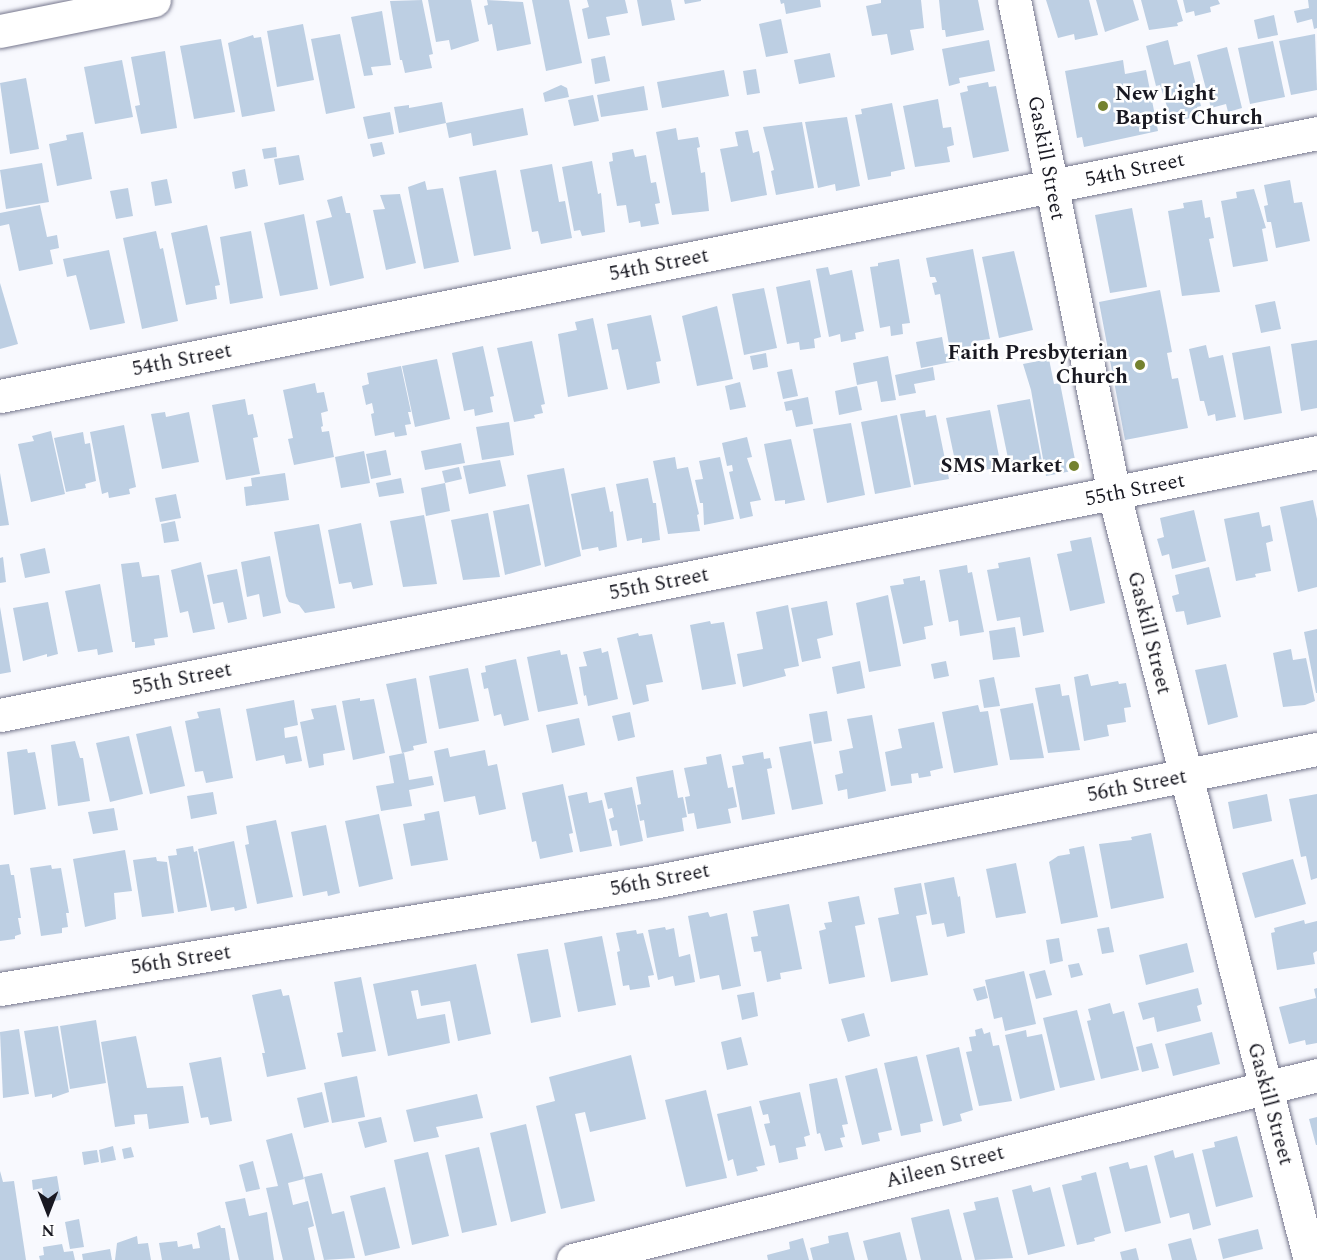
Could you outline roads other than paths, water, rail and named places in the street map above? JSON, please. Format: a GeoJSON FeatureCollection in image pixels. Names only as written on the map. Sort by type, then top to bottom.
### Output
{"type":"FeatureCollection","features":[{"type":"Feature","properties":{"kind":"street"},"geometry":{"type":"LineString","coordinates":[[0,31],[154,0]]}},
{"type":"Feature","properties":{"kind":"street","name":"Gaskill Street"},"geometry":{"type":"LineString","coordinates":[[1014,0],[1114,494],[1310,1260]]}},
{"type":"Feature","properties":{"kind":"street","name":"54th Street"},"geometry":{"type":"LineString","coordinates":[[0,396],[1317,133]]}},
{"type":"Feature","properties":{"kind":"street","name":"55th Street"},"geometry":{"type":"LineString","coordinates":[[0,715],[1317,452]]}},
{"type":"Feature","properties":{"kind":"street","name":"56th Street"},"geometry":{"type":"LineString","coordinates":[[0,989],[653,882],[1317,749]]}},
{"type":"Feature","properties":{"kind":"street","name":"Aileen Street"},"geometry":{"type":"LineString","coordinates":[[573,1260],[1317,1075]]}},
{"type":"Feature","properties":{"kind":"place","name":"New Light Baptist Church"},"geometry":{"type":"Point","coordinates":[1103,106]}},
{"type":"Feature","properties":{"kind":"place","name":"Faith Presbyterian Church"},"geometry":{"type":"Point","coordinates":[1140,365]}},
{"type":"Feature","properties":{"kind":"place","name":"SMS Market"},"geometry":{"type":"Point","coordinates":[1074,466]}}]}
